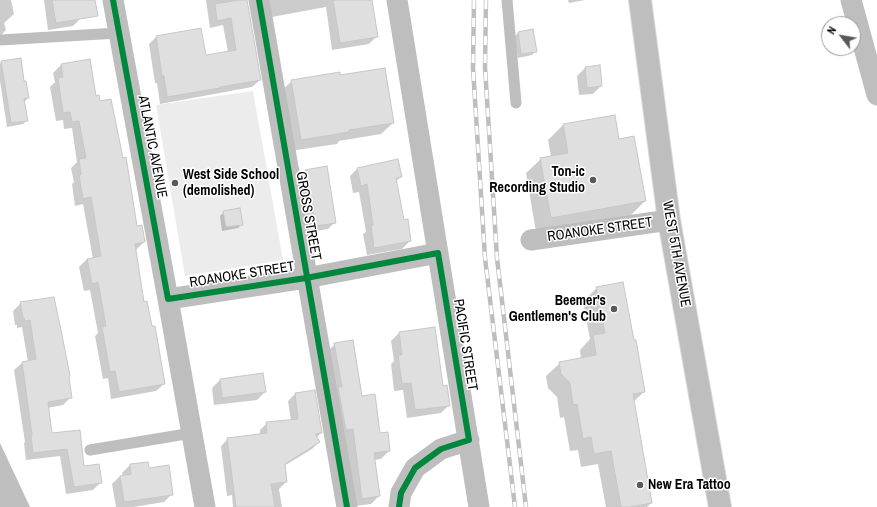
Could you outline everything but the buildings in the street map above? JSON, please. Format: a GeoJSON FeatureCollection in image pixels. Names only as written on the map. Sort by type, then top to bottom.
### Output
{"type":"FeatureCollection","features":[{"type":"Feature","properties":{"kind":"main road","name":"WEST 5TH AVENUE"},"geometry":{"type":"LineString","coordinates":[[640,0],[669,220],[720,507]]}},
{"type":"Feature","properties":{"kind":"street","name":"ATLANTIC AVENUE"},"geometry":{"type":"LineString","coordinates":[[112,0],[205,507]]}},
{"type":"Feature","properties":{"kind":"street","name":"GROSS STREET"},"geometry":{"type":"LineString","coordinates":[[259,0],[306,278],[348,507]]}},
{"type":"Feature","properties":{"kind":"street","name":"PACIFIC STREET"},"geometry":{"type":"LineString","coordinates":[[397,0],[479,507]]}},
{"type":"Feature","properties":{"kind":"street"},"geometry":{"type":"LineString","coordinates":[[851,0],[877,95]]}},
{"type":"Feature","properties":{"kind":"street","name":"ROANOKE STREET"},"geometry":{"type":"LineString","coordinates":[[531,240],[669,220]]}},
{"type":"Feature","properties":{"kind":"street","name":"ROANOKE STREET"},"geometry":{"type":"LineString","coordinates":[[168,299],[306,278],[438,253]]}},
{"type":"Feature","properties":{"kind":"street"},"geometry":{"type":"LineString","coordinates":[[399,507],[401,493],[415,468],[442,449],[469,440]]}},
{"type":"Feature","properties":{"kind":"lane"},"geometry":{"type":"LineString","coordinates":[[507,0],[516,103]]}},
{"type":"Feature","properties":{"kind":"lane"},"geometry":{"type":"LineString","coordinates":[[0,40],[118,33]]}},
{"type":"Feature","properties":{"kind":"lane"},"geometry":{"type":"LineString","coordinates":[[90,450],[192,433]]}},
{"type":"Feature","properties":{"kind":"shaded area"},"geometry":{"type":"Polygon","coordinates":[[[253,91],[283,260],[185,276],[156,105],[253,91]]]}},
{"type":"Feature","properties":{"kind":"shaded area"},"geometry":{"type":"Polygon","coordinates":[[[0,443],[30,507],[0,507],[0,443]]]}},
{"type":"Feature","properties":{"kind":"railway"},"geometry":{"type":"LineString","coordinates":[[474,0],[473,68],[485,258],[515,507]]}},
{"type":"Feature","properties":{"kind":"railway"},"geometry":{"type":"LineString","coordinates":[[486,0],[485,67],[497,258],[526,507]]}},
{"type":"Feature","properties":{"kind":"cycle path"},"geometry":{"type":"LineString","coordinates":[[113,0],[168,299],[306,278],[438,253],[469,440],[441,449],[415,468],[401,493],[399,507]]}},
{"type":"Feature","properties":{"kind":"cycle path"},"geometry":{"type":"LineString","coordinates":[[259,0],[347,507]]}},
{"type":"Feature","properties":{"kind":"place","name":"Ton-ic Recording Studio"},"geometry":{"type":"Point","coordinates":[593,180]}},
{"type":"Feature","properties":{"kind":"place","name":"West Side School (demolished)"},"geometry":{"type":"Point","coordinates":[175,183]}},
{"type":"Feature","properties":{"kind":"place","name":"Beemer's Gentlemen's Club"},"geometry":{"type":"Point","coordinates":[614,309]}},
{"type":"Feature","properties":{"kind":"place","name":"New Era Tattoo"},"geometry":{"type":"Point","coordinates":[640,485]}}]}
